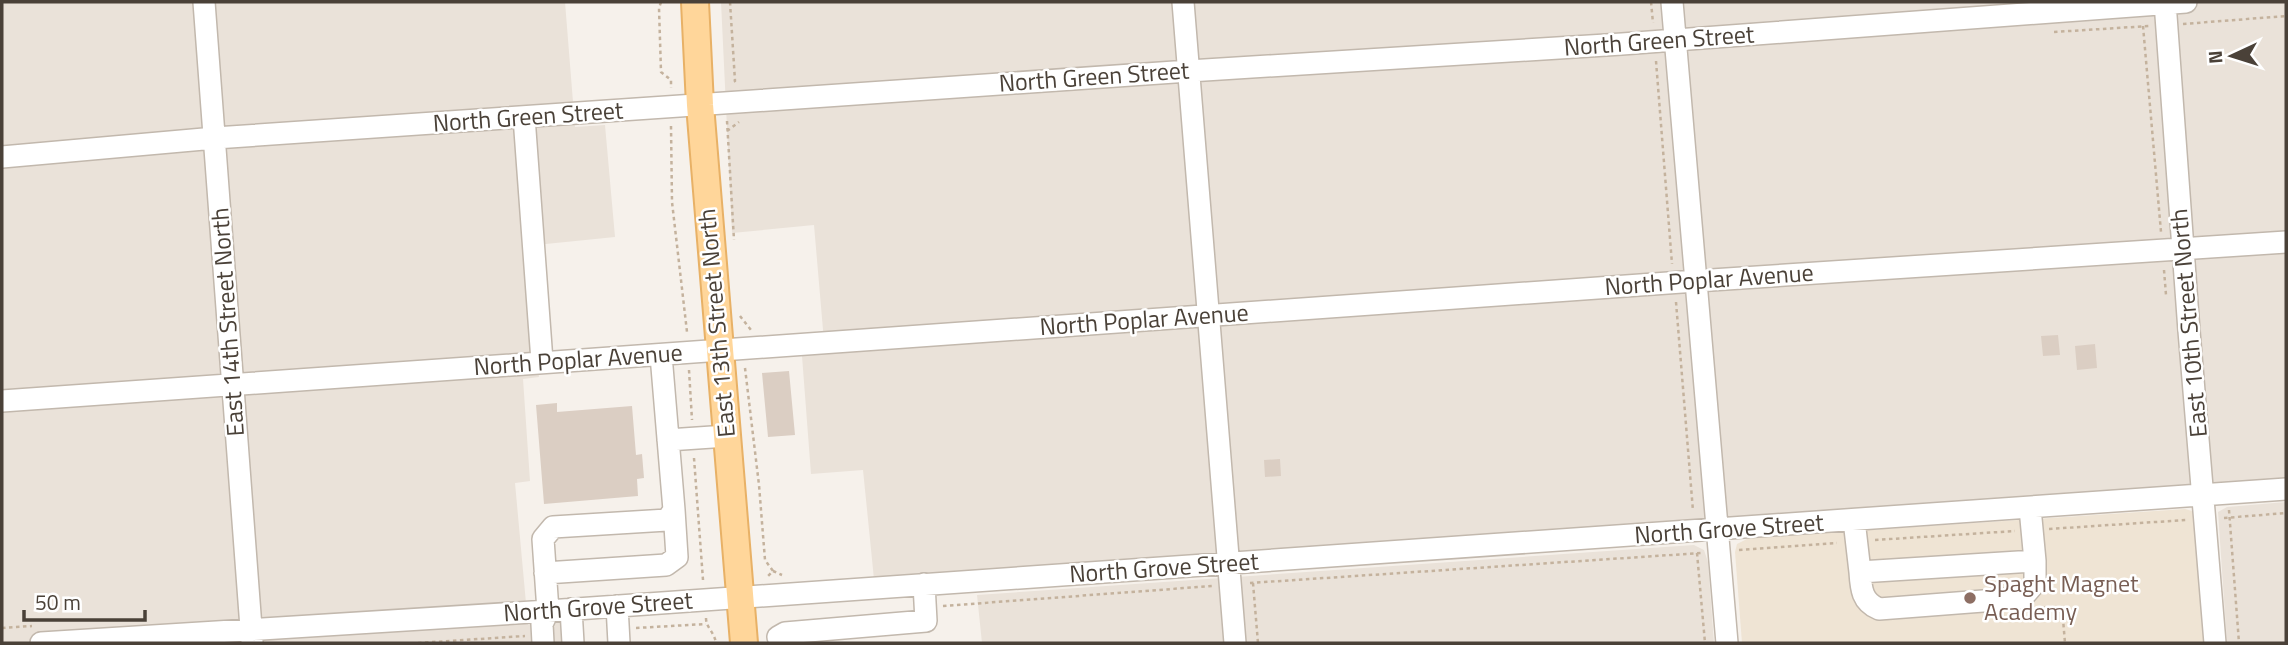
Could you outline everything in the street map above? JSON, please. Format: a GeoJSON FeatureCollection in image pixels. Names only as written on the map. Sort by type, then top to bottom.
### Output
{"type":"FeatureCollection","features":[{"type":"Feature","properties":{"kind":"main road","name":"East 13th Street North"},"geometry":{"type":"LineString","coordinates":[[695,2],[713,104],[731,350],[726,436],[744,643]]}},
{"type":"Feature","properties":{"kind":"street","name":"East 14th Street North"},"geometry":{"type":"LineString","coordinates":[[204,2],[252,636]]}},
{"type":"Feature","properties":{"kind":"street"},"geometry":{"type":"LineString","coordinates":[[1183,2],[1235,643]]}},
{"type":"Feature","properties":{"kind":"street"},"geometry":{"type":"LineString","coordinates":[[1672,2],[1665,41],[1696,281],[1727,643]]}},
{"type":"Feature","properties":{"kind":"street","name":"North Green Street"},"geometry":{"type":"LineString","coordinates":[[2,157],[215,138],[1665,41],[2172,2]]}},
{"type":"Feature","properties":{"kind":"street","name":"East 10th Street North"},"geometry":{"type":"LineString","coordinates":[[2172,2],[2183,248],[2216,643]]}},
{"type":"Feature","properties":{"kind":"street"},"geometry":{"type":"LineString","coordinates":[[524,117],[542,361]]}},
{"type":"Feature","properties":{"kind":"street","name":"North Poplar Avenue"},"geometry":{"type":"LineString","coordinates":[[2,401],[1674,282],[2286,242]]}},
{"type":"Feature","properties":{"kind":"street"},"geometry":{"type":"LineString","coordinates":[[545,573],[666,565],[677,557],[661,355]]}},
{"type":"Feature","properties":{"kind":"street"},"geometry":{"type":"LineString","coordinates":[[668,440],[726,436]]}},
{"type":"Feature","properties":{"kind":"street","name":"North Grove Street"},"geometry":{"type":"LineString","coordinates":[[41,643],[252,636],[571,609],[924,584],[1229,574],[1695,531],[1855,531],[2030,508],[2286,489]]}},
{"type":"Feature","properties":{"kind":"street"},"geometry":{"type":"LineString","coordinates":[[1855,531],[1862,591],[1866,601],[1879,610],[2022,598],[2035,583],[2030,508]]}},
{"type":"Feature","properties":{"kind":"street"},"geometry":{"type":"LineString","coordinates":[[543,643],[542,624],[548,611],[543,539],[553,527],[667,520],[674,510]]}},
{"type":"Feature","properties":{"kind":"street"},"geometry":{"type":"LineString","coordinates":[[1860,572],[2035,561]]}},
{"type":"Feature","properties":{"kind":"street"},"geometry":{"type":"LineString","coordinates":[[778,637],[785,633],[926,621],[924,584]]}},
{"type":"Feature","properties":{"kind":"street"},"geometry":{"type":"LineString","coordinates":[[862,589],[865,626]]}},
{"type":"Feature","properties":{"kind":"street"},"geometry":{"type":"LineString","coordinates":[[617,606],[619,643]]}},
{"type":"Feature","properties":{"kind":"street"},"geometry":{"type":"LineString","coordinates":[[571,609],[573,643]]}},
{"type":"Feature","properties":{"kind":"path"},"geometry":{"type":"LineString","coordinates":[[661,2],[661,72],[671,80],[672,202],[688,353],[706,624],[715,633],[716,643]]}},
{"type":"Feature","properties":{"kind":"path"},"geometry":{"type":"LineString","coordinates":[[730,2],[735,81],[724,86],[713,104],[734,241]]}},
{"type":"Feature","properties":{"kind":"path"},"geometry":{"type":"LineString","coordinates":[[1651,2],[1665,41],[1674,282],[1705,643]]}},
{"type":"Feature","properties":{"kind":"path"},"geometry":{"type":"LineString","coordinates":[[740,316],[731,350],[759,485],[765,560],[773,571],[767,577]]}},
{"type":"Feature","properties":{"kind":"path"},"geometry":{"type":"LineString","coordinates":[[2228,494],[2239,643]]}},
{"type":"Feature","properties":{"kind":"path"},"geometry":{"type":"LineString","coordinates":[[925,607],[1229,574],[1253,583],[1719,552],[1855,531],[2032,530],[2286,513]]}},
{"type":"Feature","properties":{"kind":"path"},"geometry":{"type":"LineString","coordinates":[[1253,583],[1258,643]]}},
{"type":"Feature","properties":{"kind":"shaded area"},"geometry":{"type":"Polygon","coordinates":[[[2,2],[565,2],[575,127],[605,125],[615,237],[526,246],[539,377],[523,379],[530,481],[515,483],[528,625],[570,621],[571,643],[2,643],[2,2]]]}},
{"type":"Feature","properties":{"kind":"shaded area"},"geometry":{"type":"Polygon","coordinates":[[[721,2],[2286,2],[2286,481],[874,579],[863,470],[811,474],[802,356],[825,353],[814,225],[732,233],[721,2]]]}},
{"type":"Feature","properties":{"kind":"shaded area"},"geometry":{"type":"Polygon","coordinates":[[[2286,502],[2286,643],[2227,643],[2218,512],[2227,507],[2286,502]]]}},
{"type":"Feature","properties":{"kind":"shaded area","name":"Spaght Magnet Academy"},"geometry":{"type":"Polygon","coordinates":[[[2185,509],[2192,511],[2196,517],[2206,643],[1742,643],[1735,552],[1737,544],[1749,538],[2185,509]]]}},
{"type":"Feature","properties":{"kind":"shaded area"},"geometry":{"type":"Polygon","coordinates":[[[1694,545],[1704,550],[1708,562],[1714,643],[982,643],[977,595],[1694,545]]]}},
{"type":"Feature","properties":{"kind":"building"},"geometry":{"type":"Polygon","coordinates":[[[2058,335],[2060,355],[2043,356],[2041,336],[2058,335]]]}},
{"type":"Feature","properties":{"kind":"building"},"geometry":{"type":"Polygon","coordinates":[[[2095,344],[2097,368],[2077,370],[2075,346],[2095,344]]]}},
{"type":"Feature","properties":{"kind":"building"},"geometry":{"type":"Polygon","coordinates":[[[789,371],[795,435],[768,437],[762,373],[789,371]]]}},
{"type":"Feature","properties":{"kind":"building"},"geometry":{"type":"Polygon","coordinates":[[[557,403],[557,412],[632,406],[636,455],[642,454],[644,478],[637,479],[638,496],[544,504],[536,405],[557,403]]]}},
{"type":"Feature","properties":{"kind":"building"},"geometry":{"type":"Polygon","coordinates":[[[1280,459],[1281,476],[1265,477],[1264,460],[1280,459]]]}},
{"type":"Feature","properties":{"kind":"place","name":"Spaght Magnet Academy"},"geometry":{"type":"Point","coordinates":[1970,598]}}]}
